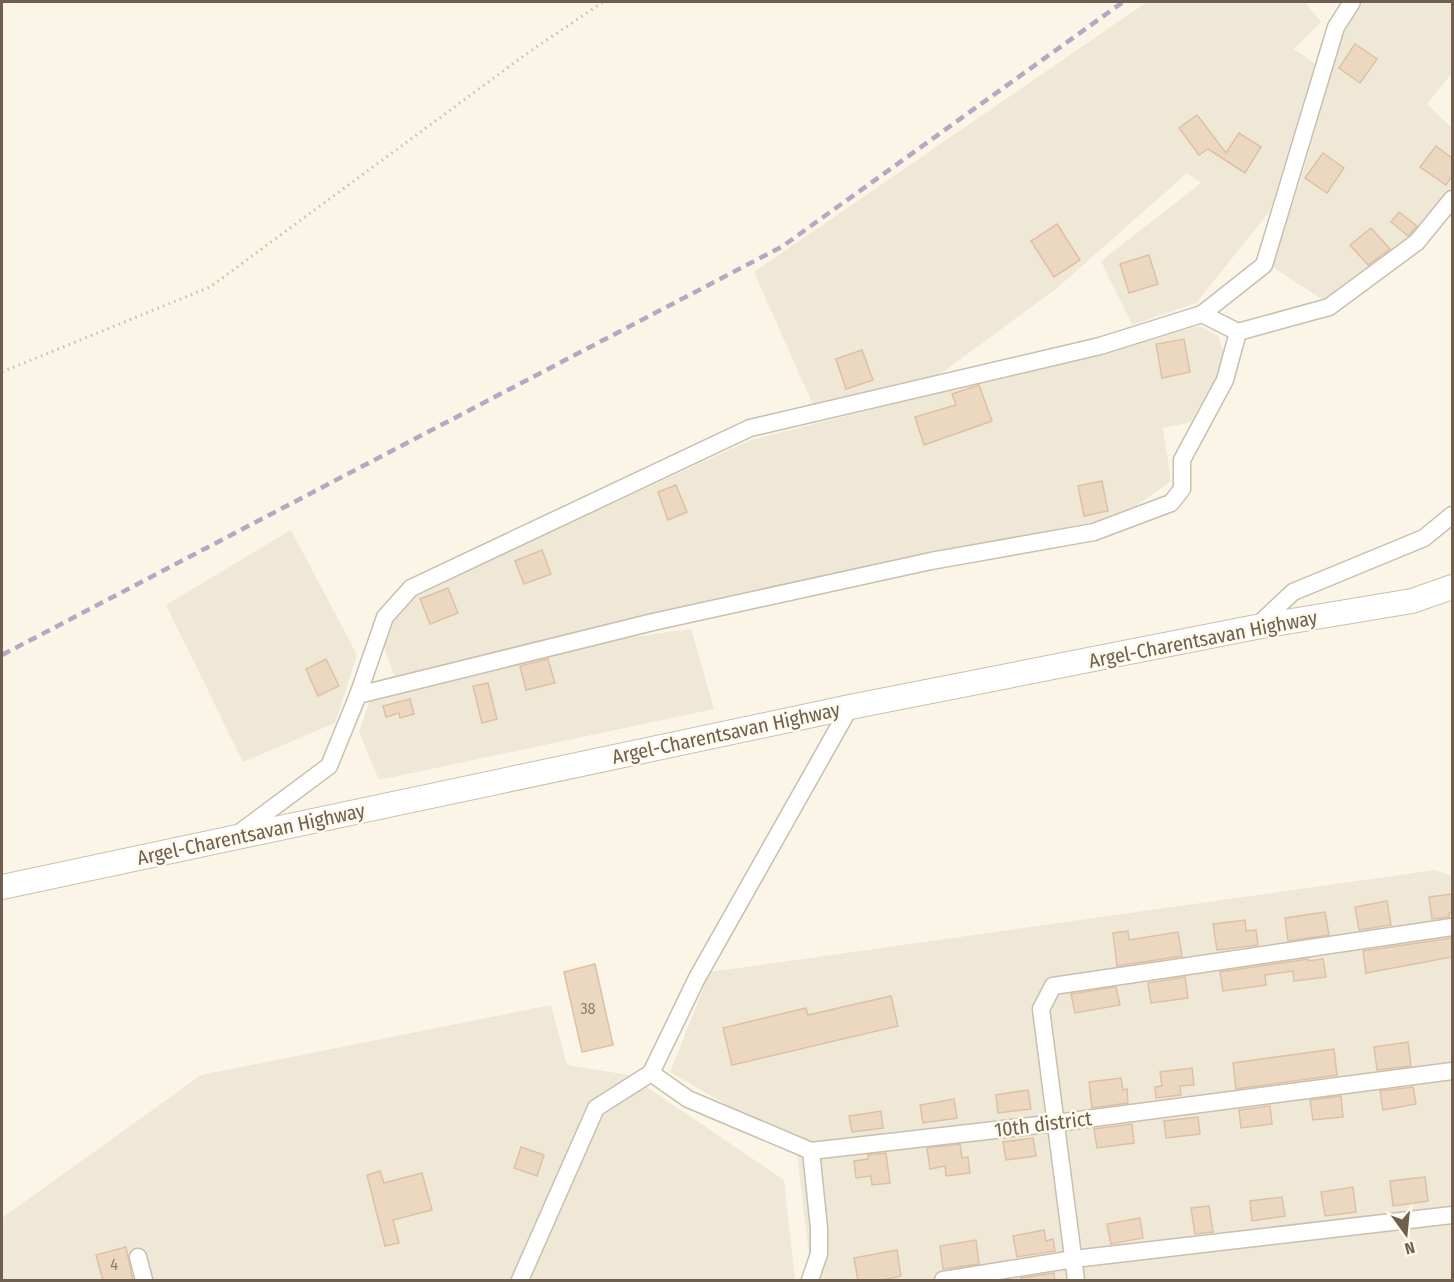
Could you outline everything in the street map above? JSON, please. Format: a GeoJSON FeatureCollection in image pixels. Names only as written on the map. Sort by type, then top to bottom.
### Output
{"type":"FeatureCollection","features":[{"type":"Feature","properties":{"kind":"main road","name":"Argel-Charentsavan Highway"},"geometry":{"type":"LineString","coordinates":[[2,887],[850,707],[1256,627],[1412,601],[1452,587]]}},
{"type":"Feature","properties":{"kind":"street"},"geometry":{"type":"LineString","coordinates":[[233,837],[329,766],[358,695],[385,617],[411,588],[750,428],[1100,346],[1202,314],[1264,265],[1336,27],[1352,2]]}},
{"type":"Feature","properties":{"kind":"street"},"geometry":{"type":"LineString","coordinates":[[1202,314],[1238,332],[1329,307],[1417,242],[1452,199]]}},
{"type":"Feature","properties":{"kind":"street"},"geometry":{"type":"LineString","coordinates":[[358,695],[653,622],[931,561],[1094,532],[1171,503],[1182,489],[1182,460],[1225,380],[1238,332]]}},
{"type":"Feature","properties":{"kind":"street"},"geometry":{"type":"LineString","coordinates":[[1256,627],[1293,592],[1424,538],[1452,515]]}},
{"type":"Feature","properties":{"kind":"street"},"geometry":{"type":"LineString","coordinates":[[520,1281],[596,1108],[651,1073],[697,978],[850,707]]}},
{"type":"Feature","properties":{"kind":"street"},"geometry":{"type":"LineString","coordinates":[[1076,1281],[1041,1009],[1053,986],[1452,927]]}},
{"type":"Feature","properties":{"kind":"street","name":"10th district"},"geometry":{"type":"LineString","coordinates":[[651,1073],[688,1099],[811,1151],[1056,1123],[1452,1071]]}},
{"type":"Feature","properties":{"kind":"street"},"geometry":{"type":"LineString","coordinates":[[810,1281],[819,1254],[819,1228],[811,1151]]}},
{"type":"Feature","properties":{"kind":"street"},"geometry":{"type":"LineString","coordinates":[[943,1281],[1074,1259],[1452,1215]]}},
{"type":"Feature","properties":{"kind":"street"},"geometry":{"type":"LineString","coordinates":[[138,1257],[144,1281]]}},
{"type":"Feature","properties":{"kind":"path"},"geometry":{"type":"LineString","coordinates":[[2,372],[210,287],[529,52],[603,2]]}},
{"type":"Feature","properties":{"kind":"shaded area"},"geometry":{"type":"Polygon","coordinates":[[[1147,2],[1305,2],[1321,22],[1294,49],[1315,64],[1270,211],[1196,303],[1132,325],[1101,261],[1201,183],[1187,173],[1057,288],[928,383],[814,407],[754,272],[1147,2]]]}},
{"type":"Feature","properties":{"kind":"shaded area"},"geometry":{"type":"Polygon","coordinates":[[[1364,2],[1452,2],[1452,73],[1427,104],[1452,128],[1452,187],[1410,241],[1326,302],[1271,266],[1301,179],[1343,30],[1364,2]]]}},
{"type":"Feature","properties":{"kind":"shaded area"},"geometry":{"type":"Polygon","coordinates":[[[1200,326],[1218,336],[1226,358],[1191,422],[1163,428],[1171,481],[1122,516],[641,616],[395,678],[381,639],[410,596],[751,440],[1200,326]]]}},
{"type":"Feature","properties":{"kind":"shaded area"},"geometry":{"type":"Polygon","coordinates":[[[291,530],[357,655],[335,723],[243,762],[166,605],[291,530]]]}},
{"type":"Feature","properties":{"kind":"shaded area"},"geometry":{"type":"Polygon","coordinates":[[[691,629],[714,709],[379,780],[359,732],[371,697],[561,647],[691,629]]]}},
{"type":"Feature","properties":{"kind":"shaded area"},"geometry":{"type":"Polygon","coordinates":[[[1435,870],[1452,876],[1452,1280],[812,1280],[796,1145],[670,1072],[710,972],[1435,870]]]}},
{"type":"Feature","properties":{"kind":"shaded area"},"geometry":{"type":"Polygon","coordinates":[[[551,1005],[567,1065],[629,1075],[784,1180],[795,1280],[2,1280],[2,1218],[201,1075],[551,1005]]]}},
{"type":"Feature","properties":{"kind":"building"},"geometry":{"type":"Polygon","coordinates":[[[1355,44],[1377,59],[1360,83],[1339,68],[1355,44]]]}},
{"type":"Feature","properties":{"kind":"building"},"geometry":{"type":"Polygon","coordinates":[[[1197,115],[1226,153],[1239,133],[1261,147],[1245,173],[1208,149],[1199,155],[1179,128],[1197,115]]]}},
{"type":"Feature","properties":{"kind":"building"},"geometry":{"type":"Polygon","coordinates":[[[1436,146],[1452,158],[1452,176],[1446,185],[1420,167],[1436,146]]]}},
{"type":"Feature","properties":{"kind":"building"},"geometry":{"type":"Polygon","coordinates":[[[1323,153],[1344,168],[1327,193],[1305,178],[1323,153]]]}},
{"type":"Feature","properties":{"kind":"building"},"geometry":{"type":"Polygon","coordinates":[[[1399,212],[1417,226],[1408,236],[1391,222],[1399,212]]]}},
{"type":"Feature","properties":{"kind":"building"},"geometry":{"type":"Polygon","coordinates":[[[1057,224],[1080,260],[1054,277],[1031,241],[1057,224]]]}},
{"type":"Feature","properties":{"kind":"building"},"geometry":{"type":"Polygon","coordinates":[[[1371,228],[1390,249],[1368,265],[1350,245],[1371,228]]]}},
{"type":"Feature","properties":{"kind":"building"},"geometry":{"type":"Polygon","coordinates":[[[1149,255],[1158,284],[1129,293],[1120,264],[1149,255]]]}},
{"type":"Feature","properties":{"kind":"building"},"geometry":{"type":"Polygon","coordinates":[[[1184,339],[1190,372],[1162,378],[1156,344],[1184,339]]]}},
{"type":"Feature","properties":{"kind":"building"},"geometry":{"type":"Polygon","coordinates":[[[862,350],[873,380],[846,389],[836,359],[862,350]]]}},
{"type":"Feature","properties":{"kind":"building"},"geometry":{"type":"Polygon","coordinates":[[[979,385],[992,421],[924,445],[915,417],[956,405],[952,394],[979,385]]]}},
{"type":"Feature","properties":{"kind":"building"},"geometry":{"type":"Polygon","coordinates":[[[1102,481],[1108,511],[1084,516],[1078,486],[1102,481]]]}},
{"type":"Feature","properties":{"kind":"building"},"geometry":{"type":"Polygon","coordinates":[[[676,485],[687,512],[668,520],[658,492],[676,485]]]}},
{"type":"Feature","properties":{"kind":"building"},"geometry":{"type":"Polygon","coordinates":[[[542,550],[551,574],[524,584],[515,561],[542,550]]]}},
{"type":"Feature","properties":{"kind":"building"},"geometry":{"type":"Polygon","coordinates":[[[448,588],[458,613],[430,624],[420,599],[448,588]]]}},
{"type":"Feature","properties":{"kind":"building"},"geometry":{"type":"Polygon","coordinates":[[[326,659],[339,686],[318,696],[306,669],[326,659]]]}},
{"type":"Feature","properties":{"kind":"building"},"geometry":{"type":"Polygon","coordinates":[[[548,659],[555,683],[526,690],[520,666],[548,659]]]}},
{"type":"Feature","properties":{"kind":"building"},"geometry":{"type":"Polygon","coordinates":[[[488,683],[497,719],[482,723],[473,686],[488,683]]]}},
{"type":"Feature","properties":{"kind":"building"},"geometry":{"type":"Polygon","coordinates":[[[410,699],[414,714],[400,718],[399,713],[386,717],[383,706],[410,699]]]}},
{"type":"Feature","properties":{"kind":"building"},"geometry":{"type":"Polygon","coordinates":[[[1452,894],[1452,913],[1449,913],[1449,917],[1432,919],[1429,897],[1452,894]]]}},
{"type":"Feature","properties":{"kind":"building"},"geometry":{"type":"Polygon","coordinates":[[[1387,901],[1391,925],[1359,930],[1355,907],[1387,901]]]}},
{"type":"Feature","properties":{"kind":"building"},"geometry":{"type":"Polygon","coordinates":[[[1325,912],[1329,935],[1288,941],[1285,918],[1325,912]]]}},
{"type":"Feature","properties":{"kind":"building"},"geometry":{"type":"Polygon","coordinates":[[[1245,920],[1246,931],[1256,930],[1258,945],[1217,950],[1213,924],[1245,920]]]}},
{"type":"Feature","properties":{"kind":"building"},"geometry":{"type":"Polygon","coordinates":[[[1128,931],[1129,940],[1178,932],[1182,956],[1117,966],[1113,933],[1128,931]]]}},
{"type":"Feature","properties":{"kind":"building"},"geometry":{"type":"Polygon","coordinates":[[[1452,938],[1452,957],[1366,973],[1363,951],[1452,938]]]}},
{"type":"Feature","properties":{"kind":"building"},"geometry":{"type":"Polygon","coordinates":[[[1308,959],[1308,961],[1323,959],[1326,977],[1294,981],[1293,971],[1265,975],[1266,985],[1223,991],[1220,972],[1308,959]]]}},
{"type":"Feature","properties":{"kind":"building"},"geometry":{"type":"Polygon","coordinates":[[[595,964],[613,1045],[582,1052],[564,972],[595,964]]]}},
{"type":"Feature","properties":{"kind":"building"},"geometry":{"type":"Polygon","coordinates":[[[1185,977],[1188,998],[1151,1003],[1148,983],[1185,977]]]}},
{"type":"Feature","properties":{"kind":"building"},"geometry":{"type":"Polygon","coordinates":[[[1116,987],[1120,1005],[1075,1013],[1071,994],[1116,987]]]}},
{"type":"Feature","properties":{"kind":"building"},"geometry":{"type":"Polygon","coordinates":[[[891,996],[898,1026],[732,1065],[723,1028],[806,1008],[808,1015],[891,996]]]}},
{"type":"Feature","properties":{"kind":"building"},"geometry":{"type":"Polygon","coordinates":[[[1408,1042],[1411,1066],[1377,1070],[1374,1047],[1408,1042]]]}},
{"type":"Feature","properties":{"kind":"building"},"geometry":{"type":"Polygon","coordinates":[[[1334,1049],[1337,1075],[1236,1089],[1233,1063],[1334,1049]]]}},
{"type":"Feature","properties":{"kind":"building"},"geometry":{"type":"Polygon","coordinates":[[[1192,1068],[1194,1085],[1180,1086],[1181,1095],[1156,1098],[1155,1087],[1162,1086],[1160,1072],[1192,1068]]]}},
{"type":"Feature","properties":{"kind":"building"},"geometry":{"type":"Polygon","coordinates":[[[1121,1078],[1123,1090],[1127,1089],[1128,1103],[1092,1108],[1089,1082],[1121,1078]]]}},
{"type":"Feature","properties":{"kind":"building"},"geometry":{"type":"Polygon","coordinates":[[[1413,1087],[1416,1104],[1383,1110],[1380,1091],[1413,1087]]]}},
{"type":"Feature","properties":{"kind":"building"},"geometry":{"type":"Polygon","coordinates":[[[1028,1090],[1031,1109],[998,1113],[996,1095],[1028,1090]]]}},
{"type":"Feature","properties":{"kind":"building"},"geometry":{"type":"Polygon","coordinates":[[[1341,1096],[1343,1117],[1313,1120],[1310,1100],[1341,1096]]]}},
{"type":"Feature","properties":{"kind":"building"},"geometry":{"type":"Polygon","coordinates":[[[954,1099],[957,1118],[923,1123],[920,1105],[954,1099]]]}},
{"type":"Feature","properties":{"kind":"building"},"geometry":{"type":"Polygon","coordinates":[[[1270,1106],[1272,1124],[1241,1128],[1239,1110],[1270,1106]]]}},
{"type":"Feature","properties":{"kind":"building"},"geometry":{"type":"Polygon","coordinates":[[[881,1111],[883,1128],[852,1132],[849,1116],[881,1111]]]}},
{"type":"Feature","properties":{"kind":"building"},"geometry":{"type":"Polygon","coordinates":[[[1198,1117],[1200,1134],[1166,1138],[1164,1121],[1198,1117]]]}},
{"type":"Feature","properties":{"kind":"building"},"geometry":{"type":"Polygon","coordinates":[[[1132,1124],[1134,1143],[1097,1148],[1094,1129],[1132,1124]]]}},
{"type":"Feature","properties":{"kind":"building"},"geometry":{"type":"Polygon","coordinates":[[[1033,1138],[1036,1156],[1006,1160],[1003,1142],[1033,1138]]]}},
{"type":"Feature","properties":{"kind":"building"},"geometry":{"type":"Polygon","coordinates":[[[960,1144],[962,1158],[968,1157],[970,1173],[946,1176],[945,1166],[930,1169],[927,1148],[960,1144]]]}},
{"type":"Feature","properties":{"kind":"building"},"geometry":{"type":"Polygon","coordinates":[[[521,1147],[544,1155],[537,1176],[514,1168],[521,1147]]]}},
{"type":"Feature","properties":{"kind":"building"},"geometry":{"type":"Polygon","coordinates":[[[886,1153],[890,1183],[872,1185],[871,1176],[856,1178],[854,1161],[868,1159],[868,1155],[886,1153]]]}},
{"type":"Feature","properties":{"kind":"building"},"geometry":{"type":"Polygon","coordinates":[[[380,1171],[384,1183],[422,1173],[432,1210],[393,1220],[399,1243],[385,1246],[367,1175],[380,1171]]]}},
{"type":"Feature","properties":{"kind":"building"},"geometry":{"type":"Polygon","coordinates":[[[1425,1177],[1428,1201],[1393,1206],[1390,1181],[1425,1177]]]}},
{"type":"Feature","properties":{"kind":"building"},"geometry":{"type":"Polygon","coordinates":[[[1353,1187],[1356,1212],[1325,1216],[1321,1192],[1353,1187]]]}},
{"type":"Feature","properties":{"kind":"building"},"geometry":{"type":"Polygon","coordinates":[[[1282,1197],[1285,1216],[1252,1221],[1250,1201],[1282,1197]]]}},
{"type":"Feature","properties":{"kind":"building"},"geometry":{"type":"Polygon","coordinates":[[[1209,1206],[1213,1232],[1195,1234],[1191,1208],[1209,1206]]]}},
{"type":"Feature","properties":{"kind":"building"},"geometry":{"type":"Polygon","coordinates":[[[1140,1218],[1143,1238],[1111,1244],[1107,1224],[1140,1218]]]}},
{"type":"Feature","properties":{"kind":"building"},"geometry":{"type":"Polygon","coordinates":[[[1044,1230],[1046,1241],[1053,1239],[1055,1251],[1017,1257],[1013,1236],[1044,1230]]]}},
{"type":"Feature","properties":{"kind":"building"},"geometry":{"type":"Polygon","coordinates":[[[976,1240],[979,1264],[943,1269],[940,1246],[976,1240]]]}},
{"type":"Feature","properties":{"kind":"building"},"geometry":{"type":"Polygon","coordinates":[[[126,1247],[133,1281],[103,1281],[96,1255],[126,1247]]]}},
{"type":"Feature","properties":{"kind":"building"},"geometry":{"type":"Polygon","coordinates":[[[897,1250],[901,1276],[878,1281],[858,1281],[854,1258],[897,1250]]]}},
{"type":"Feature","properties":{"kind":"building"},"geometry":{"type":"Polygon","coordinates":[[[1054,1273],[1055,1281],[1021,1281],[1021,1278],[1054,1273]]]}},
{"type":"Feature","properties":{"kind":"railway"},"geometry":{"type":"LineString","coordinates":[[2,655],[783,246],[1123,2]]}}]}
